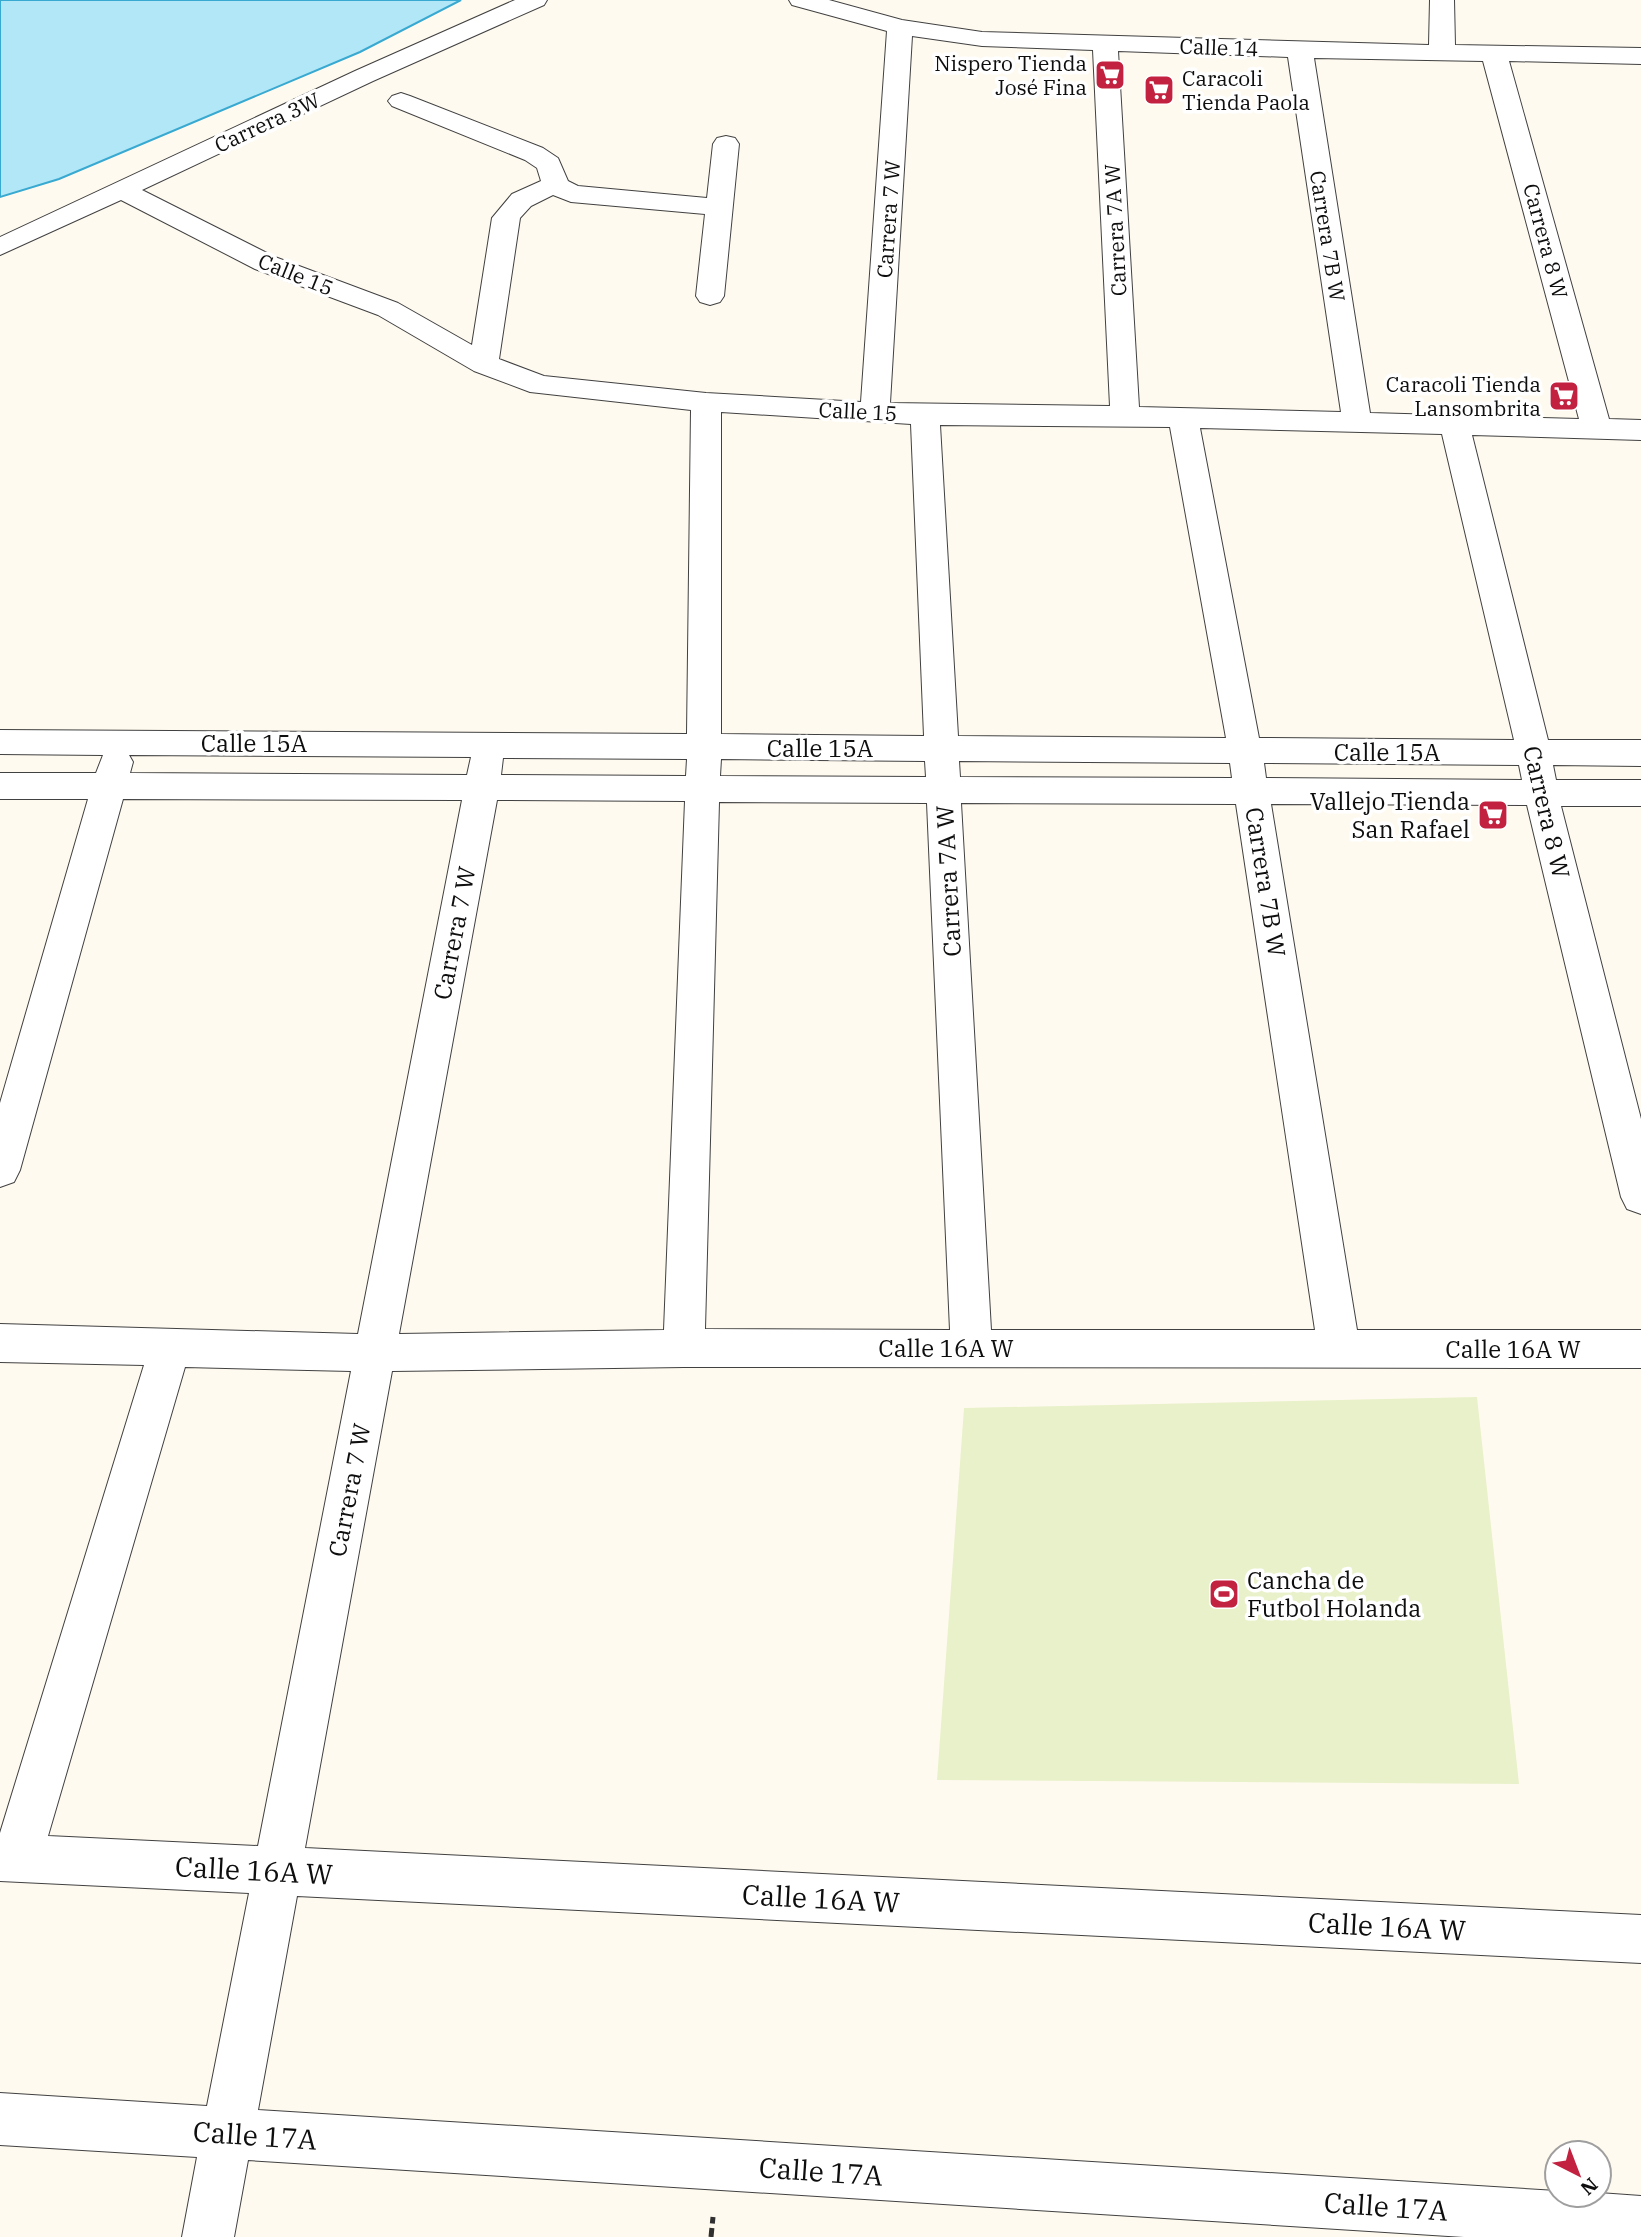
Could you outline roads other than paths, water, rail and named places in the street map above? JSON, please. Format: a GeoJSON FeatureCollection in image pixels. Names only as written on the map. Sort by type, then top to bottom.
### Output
{"type":"FeatureCollection","features":[{"type":"Feature","properties":{"kind":"street","name":"Carrera 3W"},"geometry":{"type":"LineString","coordinates":[[0,247],[535,0]]}},
{"type":"Feature","properties":{"kind":"street","name":"Calle 14"},"geometry":{"type":"LineString","coordinates":[[801,0],[900,27],[982,39],[1300,50],[1641,56]]}},
{"type":"Feature","properties":{"kind":"street"},"geometry":{"type":"LineString","coordinates":[[1442,0],[1442,52]]}},
{"type":"Feature","properties":{"kind":"street","name":"Carrera 7 W"},"geometry":{"type":"LineString","coordinates":[[876,412],[900,27]]}},
{"type":"Feature","properties":{"kind":"street","name":"Carrera 7A W"},"geometry":{"type":"LineString","coordinates":[[1105,43],[1125,416]]}},
{"type":"Feature","properties":{"kind":"street","name":"Carrera 7B W"},"geometry":{"type":"LineString","coordinates":[[1300,50],[1357,423]]}},
{"type":"Feature","properties":{"kind":"street","name":"Carrera 8 W"},"geometry":{"type":"LineString","coordinates":[[1494,54],[1597,429]]}},
{"type":"Feature","properties":{"kind":"street"},"geometry":{"type":"LineString","coordinates":[[401,101],[534,153],[548,164],[556,185],[563,191],[581,196],[719,207]]}},
{"type":"Feature","properties":{"kind":"street"},"geometry":{"type":"LineString","coordinates":[[710,296],[726,144]]}},
{"type":"Feature","properties":{"kind":"street"},"geometry":{"type":"LineString","coordinates":[[484,364],[506,218],[514,204],[524,195],[556,185]]}},
{"type":"Feature","properties":{"kind":"street","name":"Calle 15"},"geometry":{"type":"LineString","coordinates":[[121,190],[265,263],[388,309],[484,364],[540,385],[706,402],[925,415],[1125,416],[1641,430]]}},
{"type":"Feature","properties":{"kind":"street"},"geometry":{"type":"LineString","coordinates":[[684,1348],[704,748],[706,402]]}},
{"type":"Feature","properties":{"kind":"street","name":"Carrera 7A W"},"geometry":{"type":"LineString","coordinates":[[925,415],[971,1348]]}},
{"type":"Feature","properties":{"kind":"street","name":"Carrera 7B W"},"geometry":{"type":"LineString","coordinates":[[1183,418],[1252,792],[1339,1349]]}},
{"type":"Feature","properties":{"kind":"street","name":"Carrera 8 W"},"geometry":{"type":"LineString","coordinates":[[1455,425],[1534,752],[1541,793],[1641,1197]]}},
{"type":"Feature","properties":{"kind":"street","name":"Calle 15A"},"geometry":{"type":"LineString","coordinates":[[0,743],[490,743],[704,748],[1641,753]]}},
{"type":"Feature","properties":{"kind":"street"},"geometry":{"type":"LineString","coordinates":[[0,1170],[121,743]]}},
{"type":"Feature","properties":{"kind":"street","name":"Carrera 7 W"},"geometry":{"type":"LineString","coordinates":[[208,2237],[490,743]]}},
{"type":"Feature","properties":{"kind":"street","name":"Calle 15A"},"geometry":{"type":"LineString","coordinates":[[0,786],[1641,793]]}},
{"type":"Feature","properties":{"kind":"street","name":"Calle 16A W"},"geometry":{"type":"LineString","coordinates":[[0,1342],[375,1353],[684,1348],[1641,1349]]}},
{"type":"Feature","properties":{"kind":"street"},"geometry":{"type":"LineString","coordinates":[[9,1858],[170,1347]]}},
{"type":"Feature","properties":{"kind":"street","name":"Calle 16A W"},"geometry":{"type":"LineString","coordinates":[[9,1858],[1641,1939]]}},
{"type":"Feature","properties":{"kind":"street","name":"Calle 17A"},"geometry":{"type":"LineString","coordinates":[[0,2119],[1641,2222]]}},
{"type":"Feature","properties":{"kind":"water"},"geometry":{"type":"Polygon","coordinates":[[[0,0],[461,0],[360,52],[59,179],[0,197],[0,0]]]}},
{"type":"Feature","properties":{"kind":"place","name":"Nispero Tienda José Fina"},"geometry":{"type":"Point","coordinates":[1110,75]}},
{"type":"Feature","properties":{"kind":"place","name":"Caracoli Tienda Paola"},"geometry":{"type":"Point","coordinates":[1159,90]}},
{"type":"Feature","properties":{"kind":"place","name":"Caracoli Tienda Lansombrita"},"geometry":{"type":"Point","coordinates":[1564,396]}},
{"type":"Feature","properties":{"kind":"place","name":"Vallejo Tienda San Rafael"},"geometry":{"type":"Point","coordinates":[1493,815]}},
{"type":"Feature","properties":{"kind":"place","name":"Cancha de Futbol Holanda"},"geometry":{"type":"Point","coordinates":[1224,1594]}}]}
